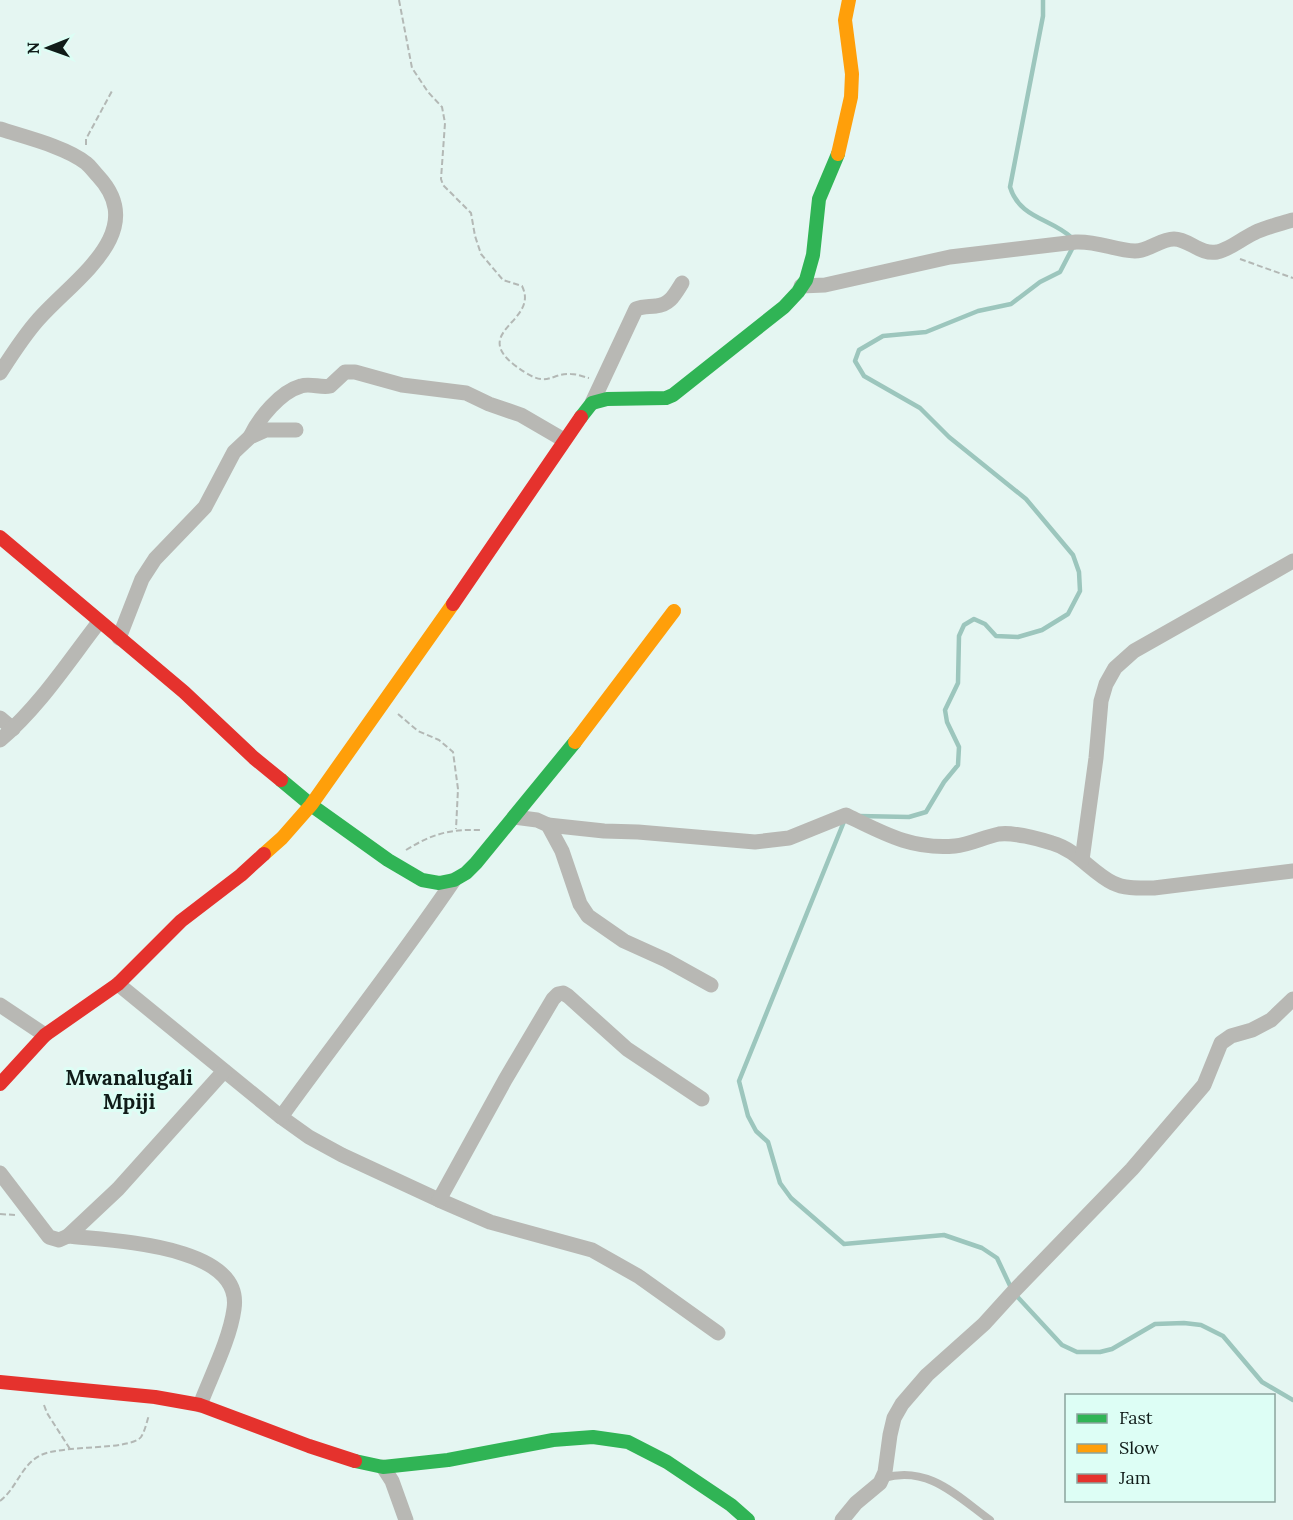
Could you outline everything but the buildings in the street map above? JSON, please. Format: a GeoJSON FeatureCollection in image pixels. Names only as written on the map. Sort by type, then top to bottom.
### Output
{"type":"FeatureCollection","features":[{"type":"Feature","properties":{"kind":"street"},"geometry":{"type":"LineString","coordinates":[[592,403],[607,399],[666,398],[673,395],[775,315],[790,302],[801,286],[810,269],[813,255],[819,199],[838,153],[851,97],[852,74],[846,20],[849,0]]}},
{"type":"Feature","properties":{"kind":"street"},"geometry":{"type":"LineString","coordinates":[[0,129],[45,144],[85,162],[108,187],[114,199],[117,220],[106,247],[36,322],[0,374]]}},
{"type":"Feature","properties":{"kind":"street"},"geometry":{"type":"LineString","coordinates":[[801,286],[825,285],[950,257],[1076,242],[1092,241],[1134,251],[1143,250],[1165,240],[1175,239],[1202,250],[1217,252],[1255,232],[1293,220]]}},
{"type":"Feature","properties":{"kind":"street"},"geometry":{"type":"LineString","coordinates":[[0,1084],[45,1035],[118,984],[181,921],[241,875],[282,838],[311,805],[592,403],[636,309],[643,306],[664,305],[670,301],[682,283]]}},
{"type":"Feature","properties":{"kind":"street"},"geometry":{"type":"LineString","coordinates":[[119,638],[142,579],[155,560],[205,507],[234,452],[250,437],[267,410],[296,388],[330,386],[340,375],[350,371],[402,385],[473,395],[489,404],[521,415],[564,440]]}},
{"type":"Feature","properties":{"kind":"street"},"geometry":{"type":"LineString","coordinates":[[250,437],[266,430],[296,430]]}},
{"type":"Feature","properties":{"kind":"street"},"geometry":{"type":"LineString","coordinates":[[0,537],[184,692],[254,758],[311,805],[388,860],[422,880],[439,883],[454,880],[476,863],[593,720],[674,611]]}},
{"type":"Feature","properties":{"kind":"street"},"geometry":{"type":"LineString","coordinates":[[1082,860],[1101,701],[1106,684],[1115,668],[1134,651],[1293,561]]}},
{"type":"Feature","properties":{"kind":"street"},"geometry":{"type":"LineString","coordinates":[[0,740],[14,729],[99,622]]}},
{"type":"Feature","properties":{"kind":"street"},"geometry":{"type":"LineString","coordinates":[[0,718],[14,729]]}},
{"type":"Feature","properties":{"kind":"street"},"geometry":{"type":"LineString","coordinates":[[514,817],[537,820],[548,825],[604,831],[755,842],[789,838],[846,815],[902,842],[918,845],[959,846],[1006,833],[1052,842],[1065,847],[1099,875],[1115,884],[1135,888],[1154,888],[1293,871]]}},
{"type":"Feature","properties":{"kind":"street"},"geometry":{"type":"LineString","coordinates":[[548,825],[562,851],[579,904],[588,916],[624,941],[666,960],[711,985]]}},
{"type":"Feature","properties":{"kind":"street"},"geometry":{"type":"LineString","coordinates":[[281,1117],[338,1037],[406,950],[454,880]]}},
{"type":"Feature","properties":{"kind":"street"},"geometry":{"type":"LineString","coordinates":[[118,984],[281,1117],[309,1137],[342,1155],[490,1222],[592,1250],[638,1276],[718,1333]]}},
{"type":"Feature","properties":{"kind":"street"},"geometry":{"type":"LineString","coordinates":[[439,1200],[505,1080],[558,994],[563,993],[568,996],[627,1049],[702,1099]]}},
{"type":"Feature","properties":{"kind":"street"},"geometry":{"type":"LineString","coordinates":[[842,1520],[856,1503],[883,1478],[894,1418],[902,1404],[927,1375],[984,1324],[1132,1168],[1204,1084],[1221,1043],[1231,1036],[1251,1030],[1271,1020],[1293,999]]}},
{"type":"Feature","properties":{"kind":"street"},"geometry":{"type":"LineString","coordinates":[[0,1005],[45,1035]]}},
{"type":"Feature","properties":{"kind":"street"},"geometry":{"type":"LineString","coordinates":[[0,1173],[49,1237],[59,1240],[68,1236],[118,1189],[224,1071]]}},
{"type":"Feature","properties":{"kind":"street"},"geometry":{"type":"LineString","coordinates":[[68,1236],[171,1249],[194,1256],[214,1268],[230,1283],[235,1308],[228,1333],[200,1405]]}},
{"type":"Feature","properties":{"kind":"street"},"geometry":{"type":"LineString","coordinates":[[0,1382],[155,1396],[200,1405],[309,1446],[368,1465],[383,1467],[448,1460],[553,1440],[592,1437],[628,1442],[667,1462],[731,1504],[748,1520]]}},
{"type":"Feature","properties":{"kind":"street"},"geometry":{"type":"LineString","coordinates":[[383,1467],[392,1481],[406,1520]]}},
{"type":"Feature","properties":{"kind":"lane"},"geometry":{"type":"LineString","coordinates":[[883,1478],[897,1474],[914,1474],[933,1479],[990,1520]]}},
{"type":"Feature","properties":{"kind":"path"},"geometry":{"type":"LineString","coordinates":[[399,0],[412,68],[428,92],[442,107],[445,123],[441,179],[443,185],[471,213],[480,254],[503,280],[522,286],[525,293],[525,301],[519,316],[504,329],[499,339],[499,346],[511,362],[535,378],[553,379],[571,374],[601,381]]}},
{"type":"Feature","properties":{"kind":"path"},"geometry":{"type":"LineString","coordinates":[[85,162],[86,140],[112,91]]}},
{"type":"Feature","properties":{"kind":"path"},"geometry":{"type":"LineString","coordinates":[[1217,252],[1293,278]]}},
{"type":"Feature","properties":{"kind":"path"},"geometry":{"type":"LineString","coordinates":[[385,702],[418,731],[439,740],[453,752],[458,789],[456,830]]}},
{"type":"Feature","properties":{"kind":"path"},"geometry":{"type":"LineString","coordinates":[[388,860],[427,838],[456,830],[503,831]]}},
{"type":"Feature","properties":{"kind":"path"},"geometry":{"type":"LineString","coordinates":[[37,1385],[47,1413],[70,1449]]}},
{"type":"Feature","properties":{"kind":"path"},"geometry":{"type":"LineString","coordinates":[[0,1501],[8,1495],[27,1466],[39,1456],[70,1449],[132,1444],[141,1436],[155,1396]]}},
{"type":"Feature","properties":{"kind":"waterway"},"geometry":{"type":"LineString","coordinates":[[1043,0],[1043,16],[1010,187],[1015,198],[1028,212],[1064,231],[1072,238]]}},
{"type":"Feature","properties":{"kind":"waterway"},"geometry":{"type":"LineString","coordinates":[[859,816],[909,817],[926,812],[944,782],[958,765],[959,747],[947,722],[945,710],[958,683],[959,636],[964,625],[974,619],[985,624],[996,636],[1018,637],[1042,630],[1068,614],[1080,591],[1079,572],[1073,555],[1026,499],[949,437],[920,408],[864,376],[855,361],[859,350],[883,336],[926,332],[978,311],[1011,304],[1040,282],[1060,272],[1073,247]]}},
{"type":"Feature","properties":{"kind":"waterway"},"geometry":{"type":"LineString","coordinates":[[845,819],[739,1081],[748,1116],[756,1131],[768,1142],[780,1183],[791,1198],[844,1244],[944,1235],[982,1248],[997,1258],[1013,1292],[1062,1345],[1077,1352],[1100,1352],[1112,1349],[1155,1324],[1201,1325],[1223,1336],[1262,1382],[1293,1400]]}},
{"type":"Feature","properties":{"kind":"traffic: fast"},"geometry":{"type":"LineString","coordinates":[[581,417],[592,403],[607,399],[666,398],[673,395],[784,307],[806,280],[813,255],[819,199],[838,154]]}},
{"type":"Feature","properties":{"kind":"traffic: fast"},"geometry":{"type":"LineString","coordinates":[[281,780],[311,805],[388,860],[422,880],[439,883],[454,880],[476,863],[575,742]]}},
{"type":"Feature","properties":{"kind":"traffic: fast"},"geometry":{"type":"LineString","coordinates":[[355,1461],[383,1467],[448,1460],[553,1440],[593,1437],[628,1442],[667,1462],[731,1505],[748,1520]]}},
{"type":"Feature","properties":{"kind":"traffic: slow"},"geometry":{"type":"LineString","coordinates":[[838,154],[851,97],[852,74],[845,20],[849,0]]}},
{"type":"Feature","properties":{"kind":"traffic: slow"},"geometry":{"type":"LineString","coordinates":[[264,854],[282,838],[311,805],[453,604]]}},
{"type":"Feature","properties":{"kind":"traffic: slow"},"geometry":{"type":"LineString","coordinates":[[575,742],[674,611]]}},
{"type":"Feature","properties":{"kind":"traffic: jam"},"geometry":{"type":"LineString","coordinates":[[453,604],[581,417]]}},
{"type":"Feature","properties":{"kind":"traffic: jam"},"geometry":{"type":"LineString","coordinates":[[0,537],[184,692],[254,758],[281,780]]}},
{"type":"Feature","properties":{"kind":"traffic: jam"},"geometry":{"type":"LineString","coordinates":[[0,1084],[45,1035],[118,984],[181,921],[241,875],[264,854]]}},
{"type":"Feature","properties":{"kind":"traffic: jam"},"geometry":{"type":"LineString","coordinates":[[0,1382],[155,1397],[200,1405],[355,1461]]}},
{"type":"Feature","properties":{"kind":"district","name":"Mwanalugali Mpiji"},"geometry":{"type":"Point","coordinates":[129,1090]}}]}
